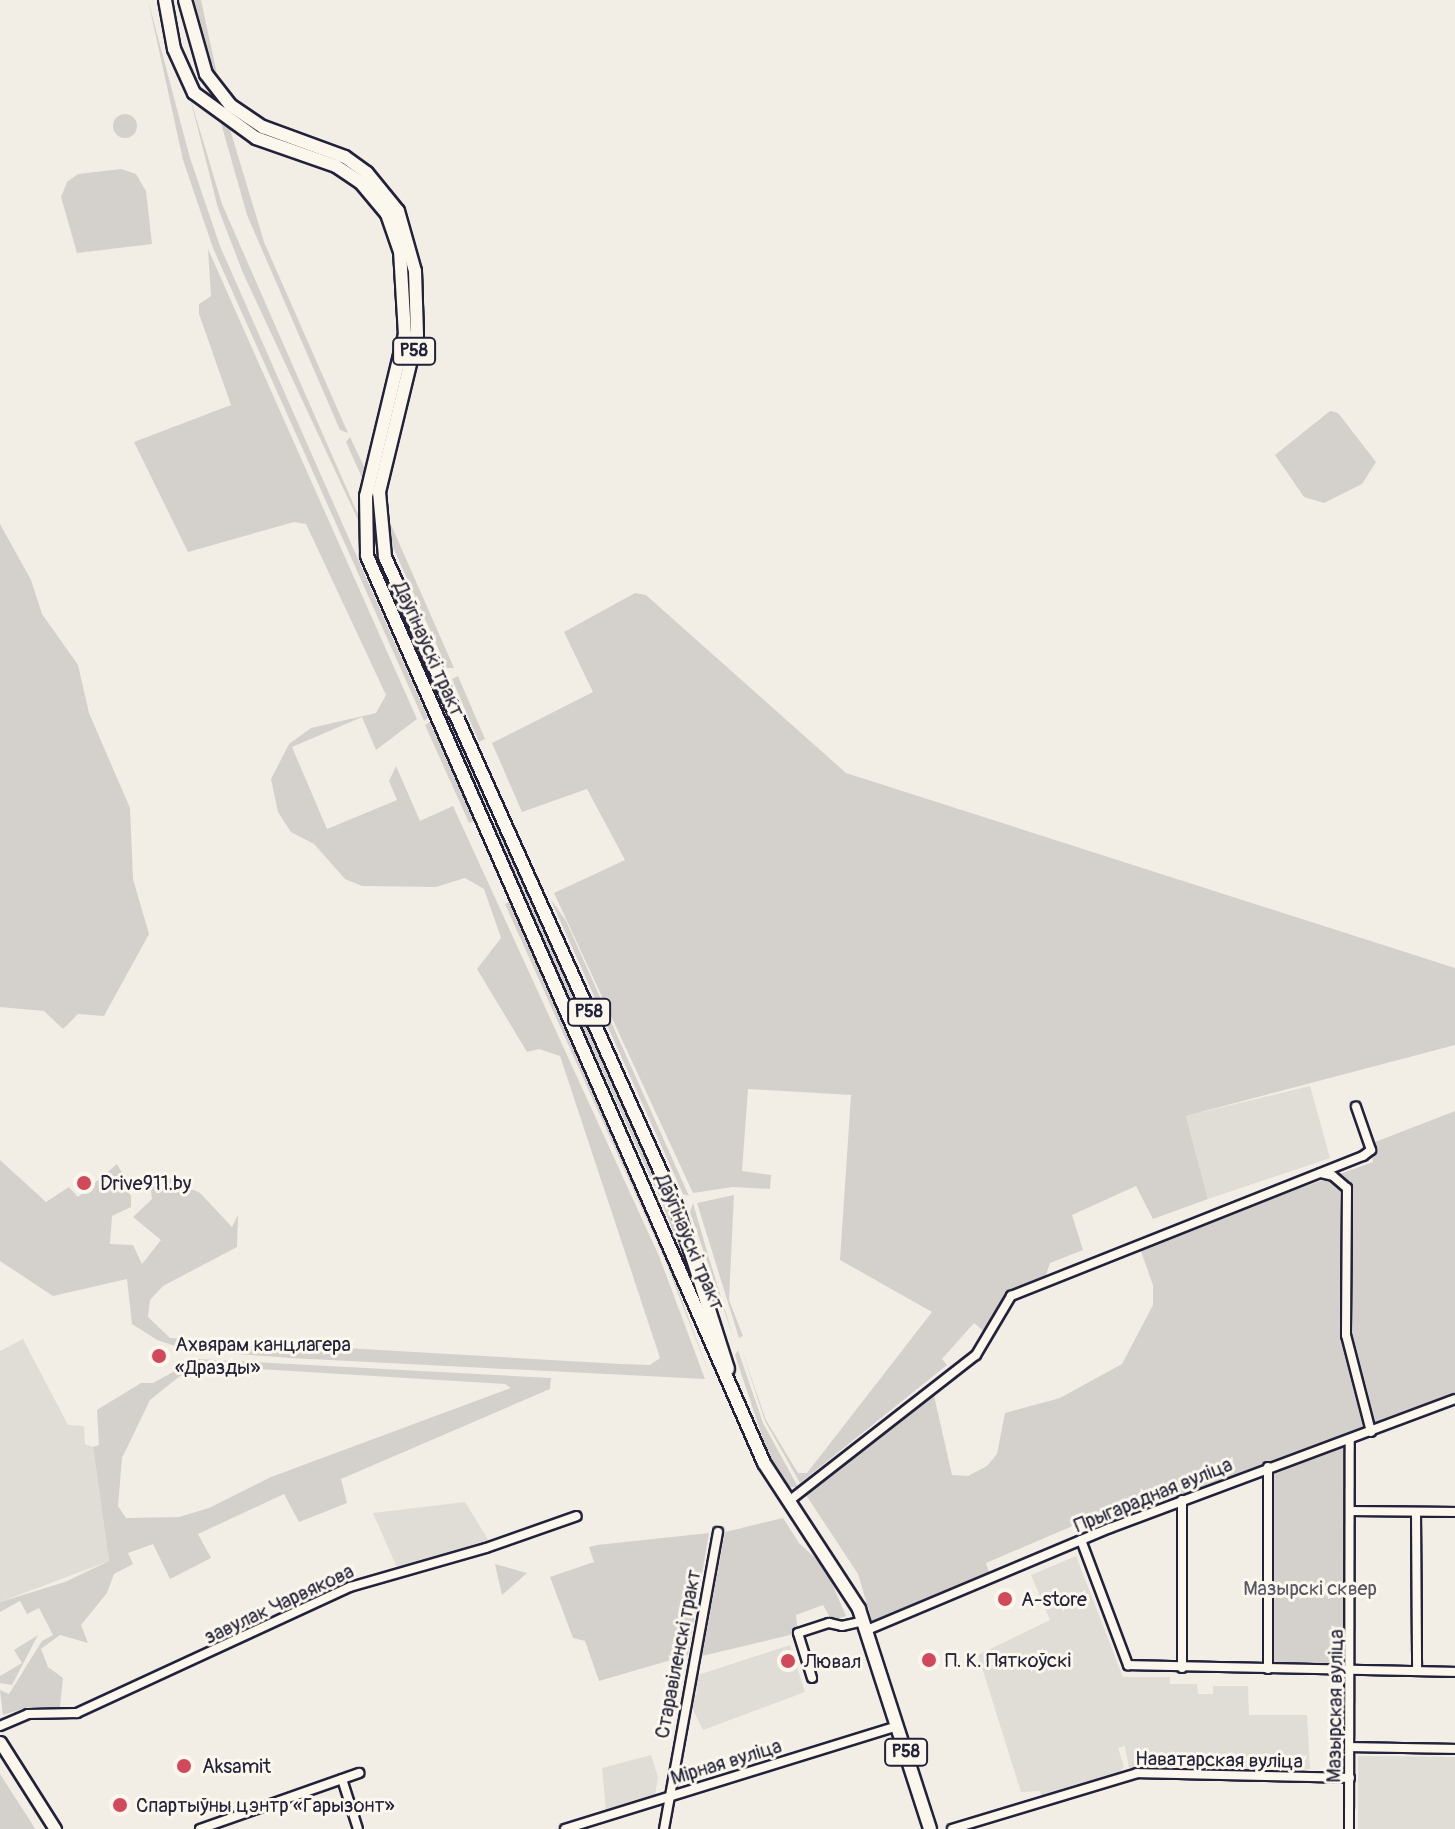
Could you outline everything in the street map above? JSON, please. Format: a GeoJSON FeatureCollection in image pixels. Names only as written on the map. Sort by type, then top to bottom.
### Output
{"type":"FeatureCollection","features":[{"type":"Feature","properties":{"kind":"main road","name":"Даўгінаўскі тракт"},"geometry":{"type":"LineString","coordinates":[[165,0],[174,49],[194,93],[256,138],[336,166],[361,183],[387,214],[400,251],[405,334],[363,514],[367,556],[764,1463],[845,1581],[865,1626],[930,1829]]}},
{"type":"Feature","properties":{"kind":"main road","name":"Даўгінаўскі тракт"},"geometry":{"type":"LineString","coordinates":[[185,0],[206,74],[230,105],[263,127],[345,157],[367,173],[398,211],[415,271],[417,335],[379,492],[378,519],[385,557],[676,1206],[726,1349],[730,1380]]}},
{"type":"Feature","properties":{"kind":"main road"},"geometry":{"type":"LineString","coordinates":[[392,616],[407,608]]}},
{"type":"Feature","properties":{"kind":"street"},"geometry":{"type":"LineString","coordinates":[[789,1501],[976,1355],[1011,1296],[1371,1150],[1356,1107]]}},
{"type":"Feature","properties":{"kind":"street"},"geometry":{"type":"LineString","coordinates":[[1318,1173],[1333,1176],[1347,1188],[1346,1335],[1371,1432]]}},
{"type":"Feature","properties":{"kind":"street","name":"Прыгарадная вуліца"},"geometry":{"type":"LineString","coordinates":[[812,1678],[798,1633],[829,1623],[865,1626],[1182,1500],[1455,1399]]}},
{"type":"Feature","properties":{"kind":"street","name":"Мазырская вуліца"},"geometry":{"type":"LineString","coordinates":[[1349,1829],[1353,1511],[1350,1439]]}},
{"type":"Feature","properties":{"kind":"street"},"geometry":{"type":"LineString","coordinates":[[1268,1467],[1268,1669]]}},
{"type":"Feature","properties":{"kind":"street"},"geometry":{"type":"LineString","coordinates":[[1182,1500],[1182,1668]]}},
{"type":"Feature","properties":{"kind":"street"},"geometry":{"type":"LineString","coordinates":[[1353,1511],[1455,1512]]}},
{"type":"Feature","properties":{"kind":"street"},"geometry":{"type":"LineString","coordinates":[[1416,1512],[1417,1671]]}},
{"type":"Feature","properties":{"kind":"street","name":"завулак Чарвякова"},"geometry":{"type":"LineString","coordinates":[[0,1726],[28,1714],[77,1713],[350,1587],[486,1548],[577,1516]]}},
{"type":"Feature","properties":{"kind":"street","name":"Старавіленскі тракт"},"geometry":{"type":"LineString","coordinates":[[664,1829],[667,1796],[718,1532]]}},
{"type":"Feature","properties":{"kind":"street"},"geometry":{"type":"LineString","coordinates":[[1081,1540],[1121,1655],[1137,1667],[1455,1672]]}},
{"type":"Feature","properties":{"kind":"street","name":"Мірная вуліца"},"geometry":{"type":"LineString","coordinates":[[565,1829],[897,1726]]}},
{"type":"Feature","properties":{"kind":"street"},"geometry":{"type":"LineString","coordinates":[[0,1742],[55,1829]]}},
{"type":"Feature","properties":{"kind":"street"},"geometry":{"type":"LineString","coordinates":[[1351,1747],[1455,1749]]}},
{"type":"Feature","properties":{"kind":"street"},"geometry":{"type":"LineString","coordinates":[[200,1829],[359,1773]]}},
{"type":"Feature","properties":{"kind":"street","name":"Наватарская вуліца"},"geometry":{"type":"LineString","coordinates":[[952,1829],[1137,1773],[1350,1778]]}},
{"type":"Feature","properties":{"kind":"street"},"geometry":{"type":"LineString","coordinates":[[342,1779],[358,1829]]}},
{"type":"Feature","properties":{"kind":"shaded area"},"geometry":{"type":"Polygon","coordinates":[[[1310,1086],[1330,1158],[1208,1199],[1186,1116],[1310,1086]]]}},
{"type":"Feature","properties":{"kind":"shaded area"},"geometry":{"type":"Polygon","coordinates":[[[23,1339],[68,1425],[84,1426],[85,1444],[93,1447],[109,1561],[0,1602],[0,1351],[23,1339]]]}},
{"type":"Feature","properties":{"kind":"shaded area"},"geometry":{"type":"Polygon","coordinates":[[[465,1502],[492,1546],[398,1570],[373,1513],[465,1502]]]}},
{"type":"Feature","properties":{"kind":"shaded area"},"geometry":{"type":"Polygon","coordinates":[[[1076,1556],[1123,1677],[1170,1677],[1170,1684],[1197,1684],[1198,1694],[1213,1694],[1213,1686],[1248,1686],[1249,1715],[1307,1715],[1310,1769],[1196,1770],[1173,1762],[1129,1768],[1125,1746],[1118,1748],[1124,1767],[1119,1773],[1042,1797],[1040,1791],[1021,1792],[978,1655],[1050,1620],[1031,1575],[1076,1556]]]}},
{"type":"Feature","properties":{"kind":"shaded area"},"geometry":{"type":"Polygon","coordinates":[[[790,1645],[805,1692],[703,1730],[688,1700],[697,1694],[695,1676],[790,1645]]]}},
{"type":"Feature","properties":{"kind":"shaded area"},"geometry":{"type":"Polygon","coordinates":[[[651,1755],[658,1777],[655,1795],[606,1811],[602,1768],[651,1755]]]}},
{"type":"Feature","properties":{"kind":"shaded area"},"geometry":{"type":"Polygon","coordinates":[[[1358,1756],[1455,1757],[1455,1829],[1358,1829],[1358,1756]]]}},
{"type":"Feature","properties":{"kind":"green space"},"geometry":{"type":"Polygon","coordinates":[[[148,0],[190,158],[220,246],[428,718],[424,721],[213,248],[183,160],[148,0]]]}},
{"type":"Feature","properties":{"kind":"green space"},"geometry":{"type":"Polygon","coordinates":[[[194,0],[201,0],[226,116],[264,242],[348,433],[340,430],[247,215],[217,109],[194,0]]]}},
{"type":"Feature","properties":{"kind":"green space"},"geometry":{"type":"Polygon","coordinates":[[[189,94],[222,204],[399,608],[243,273],[218,208],[189,94]]]}},
{"type":"Feature","properties":{"kind":"green space"},"geometry":{"type":"Polygon","coordinates":[[[125,114],[136,121],[137,126],[130,137],[125,138],[114,131],[113,126],[120,115],[125,114]]]}},
{"type":"Feature","properties":{"kind":"green space"},"geometry":{"type":"Polygon","coordinates":[[[121,169],[136,174],[146,191],[152,244],[77,253],[61,197],[67,182],[78,174],[121,169]]]}},
{"type":"Feature","properties":{"kind":"green space"},"geometry":{"type":"Polygon","coordinates":[[[208,249],[417,719],[376,750],[362,717],[292,747],[327,829],[397,800],[389,781],[396,766],[420,821],[453,806],[659,1256],[705,1379],[290,1358],[212,1352],[211,1347],[193,1352],[157,1340],[132,1324],[127,1279],[53,1296],[0,1261],[0,1160],[46,1202],[69,1187],[78,1197],[117,1164],[131,1189],[131,1207],[112,1216],[110,1244],[133,1245],[142,1264],[161,1240],[133,1217],[152,1199],[150,1184],[162,1175],[200,1193],[232,1227],[238,1215],[237,1247],[163,1286],[150,1300],[148,1317],[170,1338],[621,1364],[650,1365],[660,1358],[560,1056],[539,1049],[527,1052],[477,969],[501,938],[484,889],[465,878],[436,887],[362,886],[345,879],[314,844],[291,832],[278,812],[271,779],[289,744],[311,728],[376,713],[386,695],[306,524],[294,522],[188,552],[134,442],[231,405],[199,314],[199,304],[211,296],[208,249]]]}},
{"type":"Feature","properties":{"kind":"green space"},"geometry":{"type":"Polygon","coordinates":[[[1330,411],[1338,413],[1376,462],[1362,484],[1324,503],[1304,497],[1275,455],[1330,411]]]}},
{"type":"Feature","properties":{"kind":"green space"},"geometry":{"type":"Polygon","coordinates":[[[350,437],[454,668],[447,668],[346,442],[350,437]]]}},
{"type":"Feature","properties":{"kind":"green space"},"geometry":{"type":"Polygon","coordinates":[[[0,524],[31,580],[42,614],[78,665],[89,713],[130,808],[133,879],[149,934],[104,1016],[78,1014],[63,1029],[44,1011],[0,1007],[0,524]]]}},
{"type":"Feature","properties":{"kind":"green space"},"geometry":{"type":"Polygon","coordinates":[[[635,593],[646,595],[846,773],[1455,968],[1455,1045],[1186,1116],[1208,1199],[1153,1219],[1136,1186],[1072,1215],[1083,1250],[1050,1263],[1043,1284],[1011,1296],[986,1333],[974,1323],[942,1359],[947,1365],[800,1483],[765,1421],[741,1348],[766,1420],[798,1473],[807,1473],[932,1312],[840,1260],[851,1095],[748,1089],[742,1171],[771,1175],[770,1189],[733,1187],[693,1193],[554,893],[625,860],[587,789],[522,812],[492,743],[593,692],[564,632],[635,593]]]}},
{"type":"Feature","properties":{"kind":"green space"},"geometry":{"type":"Polygon","coordinates":[[[403,616],[494,811],[488,814],[403,622],[403,616]]]}},
{"type":"Feature","properties":{"kind":"green space"},"geometry":{"type":"Polygon","coordinates":[[[458,676],[485,739],[479,742],[452,679],[458,676]]]}},
{"type":"Feature","properties":{"kind":"green space"},"geometry":{"type":"Polygon","coordinates":[[[430,722],[474,821],[469,823],[425,725],[430,722]]]}},
{"type":"Feature","properties":{"kind":"green space"},"geometry":{"type":"Polygon","coordinates":[[[496,822],[665,1197],[718,1349],[663,1205],[491,825],[496,822]]]}},
{"type":"Feature","properties":{"kind":"green space"},"geometry":{"type":"Polygon","coordinates":[[[550,898],[566,921],[689,1196],[683,1194],[550,898]]]}},
{"type":"Feature","properties":{"kind":"green space"},"geometry":{"type":"Polygon","coordinates":[[[509,902],[658,1235],[710,1376],[665,1260],[505,904],[509,902]]]}},
{"type":"Feature","properties":{"kind":"green space","name":"Мазырскі сквер"},"geometry":{"type":"Polygon","coordinates":[[[1455,1111],[1455,1398],[1349,1438],[1352,1670],[1268,1669],[1268,1467],[1110,1527],[1103,1513],[986,1563],[989,1572],[872,1621],[858,1574],[806,1495],[933,1391],[952,1475],[968,1476],[987,1466],[997,1454],[1005,1413],[1060,1398],[1122,1364],[1153,1305],[1153,1285],[1139,1246],[1373,1162],[1370,1144],[1455,1111]]]}},
{"type":"Feature","properties":{"kind":"green space"},"geometry":{"type":"Polygon","coordinates":[[[734,1195],[729,1300],[743,1336],[739,1338],[697,1203],[734,1195]]]}},
{"type":"Feature","properties":{"kind":"green space"},"geometry":{"type":"Polygon","coordinates":[[[693,1203],[709,1258],[734,1339],[690,1212],[693,1203]]]}},
{"type":"Feature","properties":{"kind":"green space"},"geometry":{"type":"Polygon","coordinates":[[[738,1350],[763,1423],[798,1487],[787,1487],[769,1457],[735,1355],[738,1350]]]}},
{"type":"Feature","properties":{"kind":"green space"},"geometry":{"type":"Polygon","coordinates":[[[197,1359],[551,1378],[550,1389],[341,1479],[347,1503],[299,1522],[284,1494],[198,1534],[211,1558],[170,1579],[153,1544],[128,1553],[133,1564],[114,1574],[107,1593],[81,1625],[88,1643],[60,1635],[41,1649],[48,1667],[63,1678],[60,1707],[29,1707],[3,1715],[0,1690],[9,1694],[42,1641],[53,1635],[39,1608],[27,1614],[20,1601],[0,1612],[0,1602],[65,1582],[109,1561],[93,1447],[99,1445],[97,1410],[141,1383],[153,1383],[197,1359]],[[225,1367],[180,1376],[150,1400],[122,1458],[118,1506],[126,1518],[179,1517],[209,1508],[271,1477],[511,1388],[505,1384],[225,1367]]]}},
{"type":"Feature","properties":{"kind":"green space"},"geometry":{"type":"Polygon","coordinates":[[[783,1518],[799,1543],[825,1567],[846,1616],[832,1621],[823,1605],[796,1615],[798,1633],[702,1656],[725,1532],[783,1518]]]}},
{"type":"Feature","properties":{"kind":"green space"},"geometry":{"type":"Polygon","coordinates":[[[709,1533],[688,1655],[599,1681],[585,1641],[573,1638],[550,1577],[594,1562],[589,1547],[709,1533]]]}},
{"type":"Feature","properties":{"kind":"green space"},"geometry":{"type":"Polygon","coordinates":[[[495,1564],[527,1573],[502,1595],[495,1564]]]}},
{"type":"Feature","properties":{"kind":"green space"},"geometry":{"type":"Polygon","coordinates":[[[38,1635],[12,1685],[0,1683],[0,1676],[22,1663],[14,1650],[38,1635]]]}},
{"type":"Feature","properties":{"kind":"green space"},"geometry":{"type":"Polygon","coordinates":[[[0,1774],[29,1819],[35,1829],[0,1829],[0,1774]]]}},
{"type":"Feature","properties":{"kind":"place","name":"Drive911.by"},"geometry":{"type":"Point","coordinates":[84,1183]}},
{"type":"Feature","properties":{"kind":"place","name":"Ахвярам канцлагера «Дразды»"},"geometry":{"type":"Point","coordinates":[159,1356]}},
{"type":"Feature","properties":{"kind":"place","name":"А-store"},"geometry":{"type":"Point","coordinates":[1005,1599]}},
{"type":"Feature","properties":{"kind":"place","name":"П. К. Пяткоўскі"},"geometry":{"type":"Point","coordinates":[929,1660]}},
{"type":"Feature","properties":{"kind":"place","name":"Лювал"},"geometry":{"type":"Point","coordinates":[788,1661]}},
{"type":"Feature","properties":{"kind":"place","name":"Aksamit"},"geometry":{"type":"Point","coordinates":[184,1766]}},
{"type":"Feature","properties":{"kind":"place","name":"Спартыўны цэнтр «Гарызонт»"},"geometry":{"type":"Point","coordinates":[120,1805]}}]}
